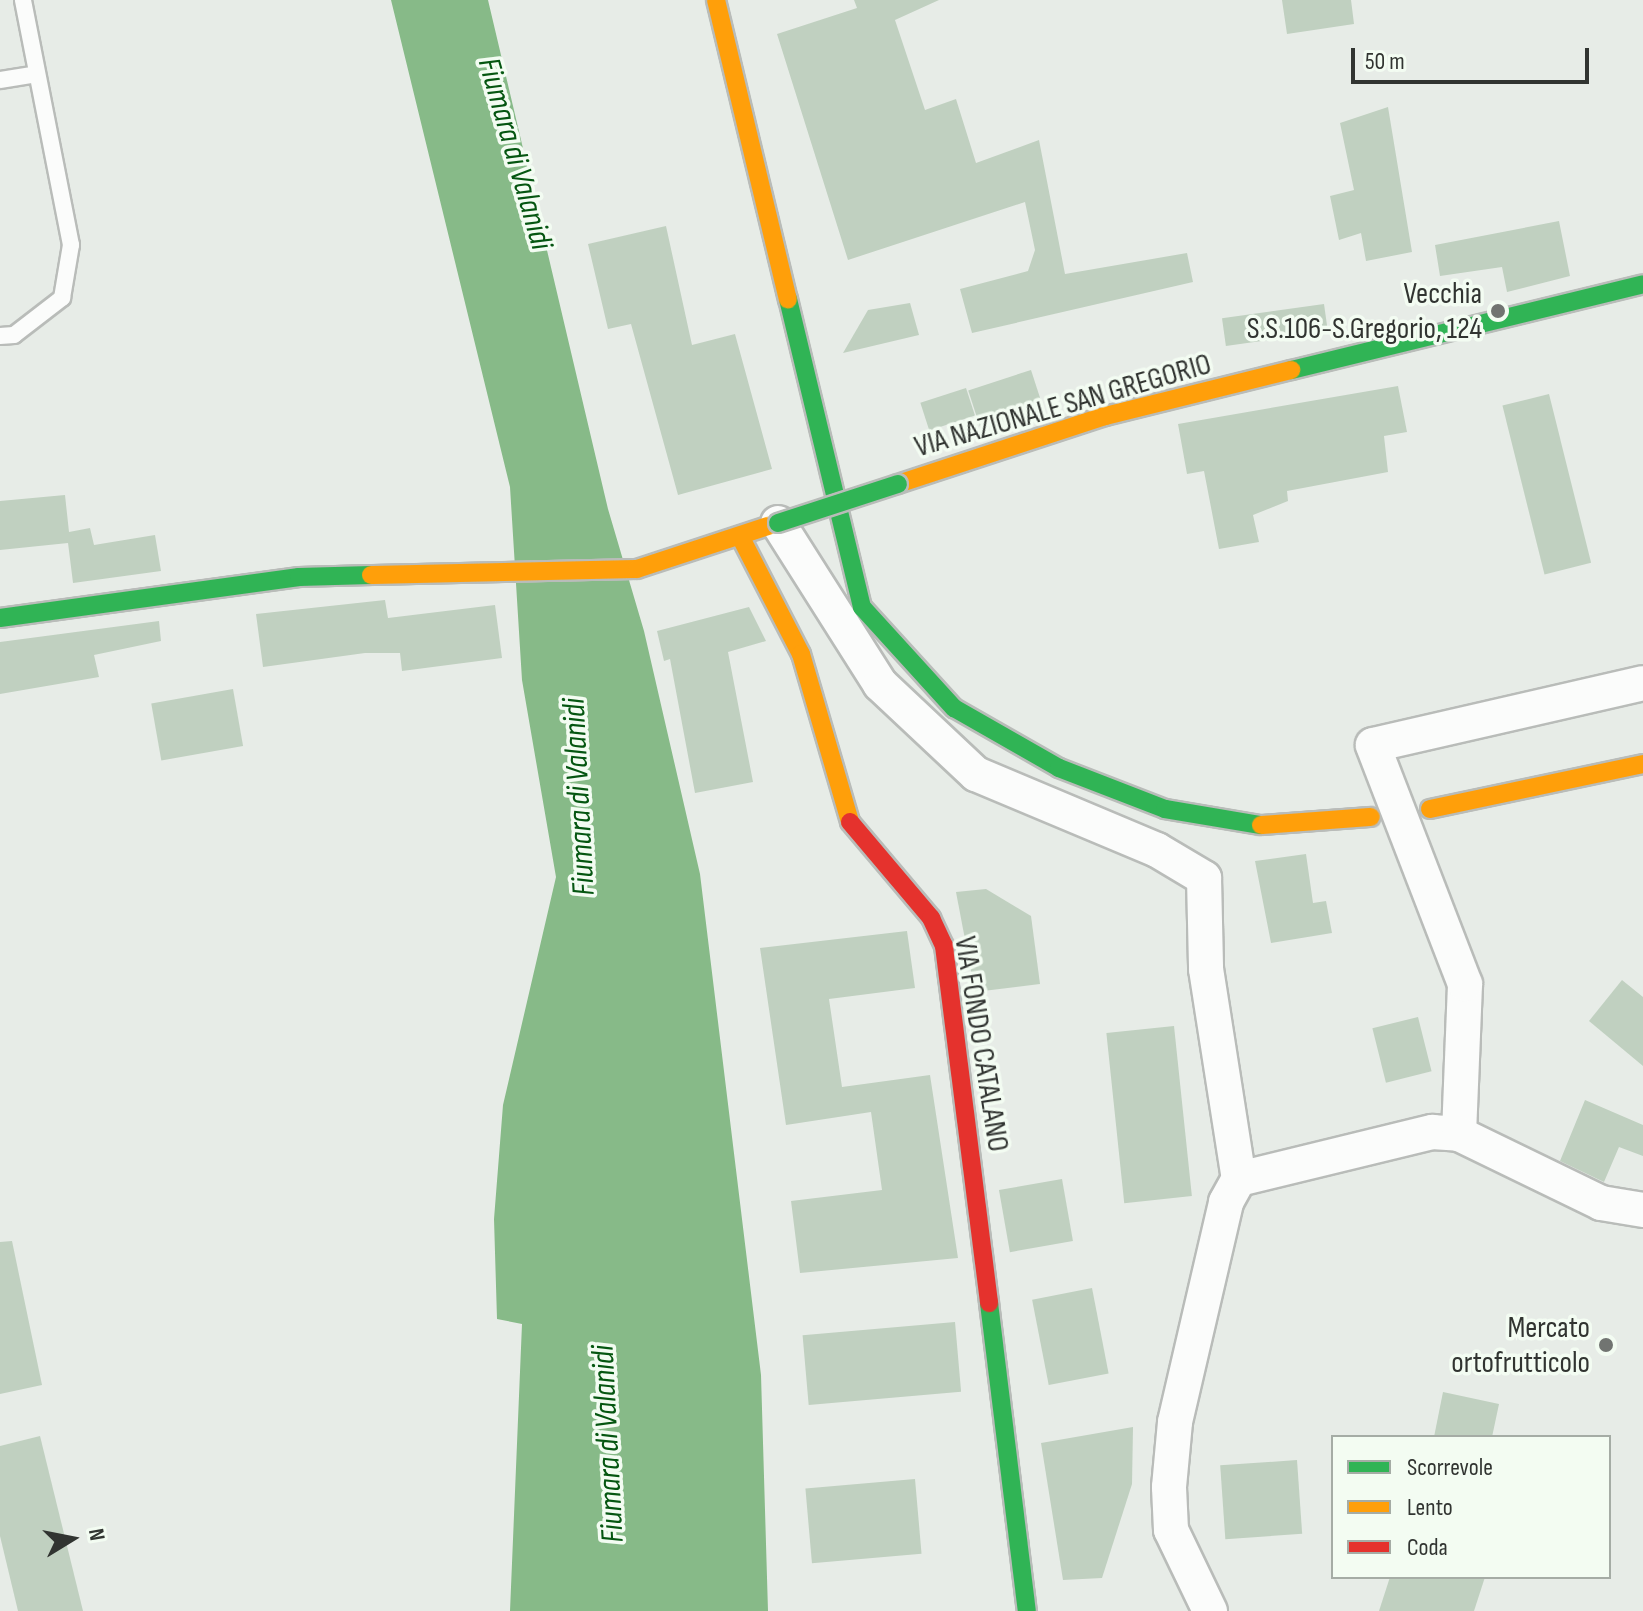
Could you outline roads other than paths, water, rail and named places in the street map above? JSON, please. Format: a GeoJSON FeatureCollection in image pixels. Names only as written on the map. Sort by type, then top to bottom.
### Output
{"type":"FeatureCollection","features":[{"type":"Feature","properties":{"kind":"street"},"geometry":{"type":"LineString","coordinates":[[716,0],[862,607],[954,708],[1059,768],[1165,809],[1283,829],[1371,817]]}},
{"type":"Feature","properties":{"kind":"street","name":"VIA NAZIONALE SAN GREGORIO"},"geometry":{"type":"LineString","coordinates":[[0,618],[284,579],[637,569],[1105,416],[1643,284]]}},
{"type":"Feature","properties":{"kind":"street"},"geometry":{"type":"LineString","coordinates":[[778,523],[880,684],[976,774],[1157,850],[1204,878],[1206,969],[1239,1179],[1226,1202],[1175,1422],[1169,1487],[1171,1530],[1210,1611]]}},
{"type":"Feature","properties":{"kind":"street","name":"VIA FONDO CATALANO"},"geometry":{"type":"LineString","coordinates":[[740,536],[801,654],[825,755],[855,835],[931,918],[944,946],[1027,1611]]}},
{"type":"Feature","properties":{"kind":"street"},"geometry":{"type":"LineString","coordinates":[[1459,1134],[1465,984],[1373,745],[1643,683]]}},
{"type":"Feature","properties":{"kind":"street"},"geometry":{"type":"LineString","coordinates":[[1430,809],[1643,764]]}},
{"type":"Feature","properties":{"kind":"street"},"geometry":{"type":"LineString","coordinates":[[1239,1179],[1432,1132],[1459,1134],[1601,1203],[1643,1210]]}},
{"type":"Feature","properties":{"kind":"lane"},"geometry":{"type":"LineString","coordinates":[[0,336],[14,335],[62,298],[71,245],[23,0]]}},
{"type":"Feature","properties":{"kind":"lane"},"geometry":{"type":"LineString","coordinates":[[0,80],[37,74]]}},
{"type":"Feature","properties":{"kind":"water","name":"Fiumara di Valanidi"},"geometry":{"type":"Polygon","coordinates":[[[391,0],[488,0],[608,509],[644,631],[700,874],[761,1375],[768,1611],[510,1611],[522,1324],[497,1319],[494,1219],[503,1105],[556,877],[522,680],[510,487],[391,0]]]}},
{"type":"Feature","properties":{"kind":"place","name":"Vecchia S.S.106-S.Gregorio, 124"},"geometry":{"type":"Point","coordinates":[1498,311]}},
{"type":"Feature","properties":{"kind":"place","name":"Mercato ortofrutticolo"},"geometry":{"type":"Point","coordinates":[1606,1345]}}]}
